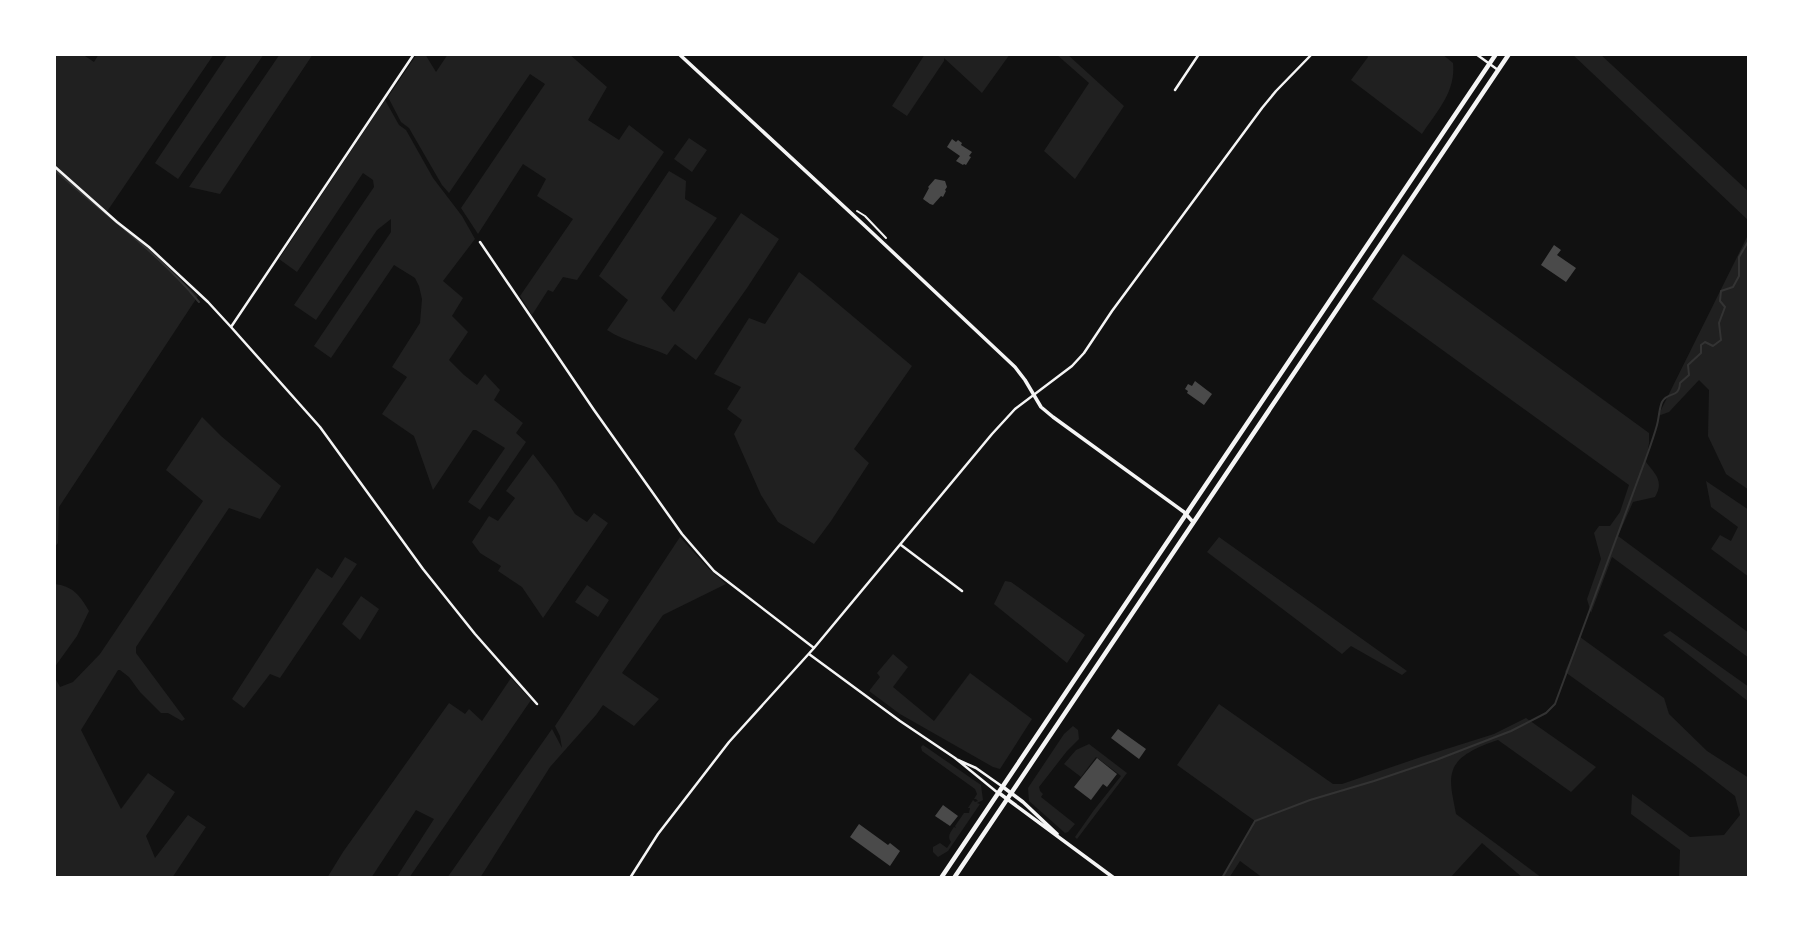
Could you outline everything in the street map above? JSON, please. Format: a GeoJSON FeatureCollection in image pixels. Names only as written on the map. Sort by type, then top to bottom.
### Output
{"type":"FeatureCollection","features":[{"type":"Feature","properties":{"kind":"main road"},"geometry":{"type":"LineString","coordinates":[[941,878],[1496,54]]}},
{"type":"Feature","properties":{"kind":"main road"},"geometry":{"type":"LineString","coordinates":[[954,878],[1508,54]]}},
{"type":"Feature","properties":{"kind":"street"},"geometry":{"type":"LineString","coordinates":[[231,327],[414,54]]}},
{"type":"Feature","properties":{"kind":"street"},"geometry":{"type":"LineString","coordinates":[[679,54],[1015,367],[1041,407],[1187,514],[1194,523]]}},
{"type":"Feature","properties":{"kind":"street"},"geometry":{"type":"LineString","coordinates":[[1175,90],[1199,54]]}},
{"type":"Feature","properties":{"kind":"street"},"geometry":{"type":"LineString","coordinates":[[630,878],[658,834],[729,742],[809,654],[992,434],[1015,409],[1072,366],[1084,353],[1262,108],[1312,54]]}},
{"type":"Feature","properties":{"kind":"street"},"geometry":{"type":"LineString","coordinates":[[1476,54],[1498,70]]}},
{"type":"Feature","properties":{"kind":"street"},"geometry":{"type":"LineString","coordinates":[[54,166],[149,247],[231,327],[320,427],[423,569],[475,634],[537,704]]}},
{"type":"Feature","properties":{"kind":"street"},"geometry":{"type":"LineString","coordinates":[[480,242],[601,421],[689,542],[714,570],[814,648]]}},
{"type":"Feature","properties":{"kind":"street"},"geometry":{"type":"LineString","coordinates":[[900,544],[962,591]]}},
{"type":"Feature","properties":{"kind":"street"},"geometry":{"type":"LineString","coordinates":[[809,654],[1114,878]]}},
{"type":"Feature","properties":{"kind":"street"},"geometry":{"type":"LineString","coordinates":[[954,758],[976,768],[1012,793],[1064,841]]}},
{"type":"Feature","properties":{"kind":"shaded area"},"geometry":{"type":"Polygon","coordinates":[[[54,54],[82,54],[94,62],[99,54],[214,54],[105,213],[198,296],[59,507],[58,543],[54,548],[54,54]]]}},
{"type":"Feature","properties":{"kind":"shaded area"},"geometry":{"type":"Polygon","coordinates":[[[228,54],[264,54],[178,179],[155,163],[228,54]]]}},
{"type":"Feature","properties":{"kind":"shaded area"},"geometry":{"type":"Polygon","coordinates":[[[280,54],[313,54],[220,194],[189,187],[280,54]]]}},
{"type":"Feature","properties":{"kind":"shaded area"},"geometry":{"type":"Polygon","coordinates":[[[417,54],[425,54],[436,72],[448,54],[569,54],[607,87],[588,120],[619,140],[629,125],[664,152],[577,280],[563,277],[553,292],[548,290],[532,315],[520,296],[573,219],[537,196],[546,179],[523,164],[478,234],[461,208],[545,84],[530,74],[449,193],[409,128],[401,122],[388,97],[417,54]]]}},
{"type":"Feature","properties":{"kind":"shaded area"},"geometry":{"type":"Polygon","coordinates":[[[925,54],[1010,54],[982,93],[944,58],[907,116],[892,106],[925,54]]]}},
{"type":"Feature","properties":{"kind":"shaded area"},"geometry":{"type":"Polygon","coordinates":[[[1056,54],[1067,54],[1124,106],[1075,179],[1044,151],[1089,83],[1056,54]]]}},
{"type":"Feature","properties":{"kind":"shaded area"},"geometry":{"type":"Polygon","coordinates":[[[1366,54],[1442,54],[1453,63],[1452,83],[1422,134],[1351,80],[1368,57],[1366,54]]]}},
{"type":"Feature","properties":{"kind":"shaded area"},"geometry":{"type":"Polygon","coordinates":[[[1572,54],[1600,54],[1749,192],[1749,221],[1572,54]]]}},
{"type":"Feature","properties":{"kind":"shaded area"},"geometry":{"type":"Polygon","coordinates":[[[385,100],[399,125],[406,130],[433,178],[462,216],[475,239],[443,281],[463,298],[452,316],[468,332],[449,360],[477,385],[485,374],[500,390],[494,400],[523,423],[516,433],[526,442],[480,510],[468,502],[505,448],[473,430],[433,490],[414,436],[382,414],[407,377],[392,367],[420,323],[422,299],[415,278],[394,265],[331,358],[314,346],[391,232],[391,219],[377,230],[316,320],[294,305],[374,187],[373,180],[363,173],[297,272],[279,259],[385,100]]]}},
{"type":"Feature","properties":{"kind":"shaded area"},"geometry":{"type":"Polygon","coordinates":[[[689,138],[707,150],[692,172],[674,159],[689,138]]]}},
{"type":"Feature","properties":{"kind":"shaded area"},"geometry":{"type":"Polygon","coordinates":[[[669,171],[686,181],[685,199],[717,218],[661,298],[674,312],[741,213],[779,239],[696,360],[675,344],[667,355],[607,330],[628,300],[599,276],[669,171]]]}},
{"type":"Feature","properties":{"kind":"shaded area"},"geometry":{"type":"Polygon","coordinates":[[[1749,233],[1749,490],[1726,474],[1708,436],[1709,390],[1699,380],[1669,412],[1658,416],[1749,233]]]}},
{"type":"Feature","properties":{"kind":"shaded area"},"geometry":{"type":"Polygon","coordinates":[[[1403,254],[1649,433],[1646,462],[1658,478],[1658,491],[1655,497],[1633,502],[1618,536],[1749,633],[1749,658],[1612,557],[1591,613],[1587,599],[1601,559],[1594,533],[1599,526],[1610,526],[1620,512],[1629,485],[1372,299],[1403,254]]]}},
{"type":"Feature","properties":{"kind":"shaded area"},"geometry":{"type":"Polygon","coordinates":[[[799,272],[912,366],[854,449],[869,463],[814,544],[778,522],[761,495],[734,434],[742,420],[727,409],[741,387],[714,374],[749,318],[765,324],[799,272]]]}},
{"type":"Feature","properties":{"kind":"shaded area"},"geometry":{"type":"Polygon","coordinates":[[[202,417],[281,486],[260,519],[229,508],[136,647],[136,653],[185,719],[182,721],[168,713],[161,713],[129,677],[118,670],[81,730],[121,809],[148,773],[175,792],[146,836],[155,858],[188,815],[206,827],[172,878],[54,878],[54,676],[60,687],[73,682],[100,654],[203,501],[166,470],[202,417]]]}},
{"type":"Feature","properties":{"kind":"shaded area"},"geometry":{"type":"Polygon","coordinates":[[[533,454],[575,514],[587,522],[594,513],[608,523],[543,618],[522,587],[498,571],[501,566],[480,553],[472,542],[489,516],[498,521],[515,498],[506,491],[533,454]]]}},
{"type":"Feature","properties":{"kind":"shaded area"},"geometry":{"type":"Polygon","coordinates":[[[1706,481],[1749,510],[1749,577],[1711,549],[1720,535],[1731,541],[1738,527],[1711,507],[1706,481]]]}},
{"type":"Feature","properties":{"kind":"shaded area"},"geometry":{"type":"Polygon","coordinates":[[[680,537],[726,584],[663,615],[622,673],[659,699],[634,726],[603,705],[550,767],[480,878],[447,878],[552,729],[562,748],[555,726],[680,537]]]}},
{"type":"Feature","properties":{"kind":"shaded area"},"geometry":{"type":"Polygon","coordinates":[[[1219,537],[1407,671],[1402,675],[1351,646],[1342,654],[1207,552],[1219,537]]]}},
{"type":"Feature","properties":{"kind":"shaded area"},"geometry":{"type":"Polygon","coordinates":[[[345,557],[357,564],[280,678],[270,674],[244,708],[232,699],[317,568],[332,578],[345,557]]]}},
{"type":"Feature","properties":{"kind":"shaded area"},"geometry":{"type":"Polygon","coordinates":[[[1005,581],[1011,582],[1085,635],[1067,663],[994,604],[1005,581]]]}},
{"type":"Feature","properties":{"kind":"shaded area"},"geometry":{"type":"Polygon","coordinates":[[[54,584],[67,587],[76,593],[89,611],[77,636],[54,668],[54,584]]]}},
{"type":"Feature","properties":{"kind":"shaded area"},"geometry":{"type":"Polygon","coordinates":[[[587,585],[609,600],[598,617],[575,602],[587,585]]]}},
{"type":"Feature","properties":{"kind":"shaded area"},"geometry":{"type":"Polygon","coordinates":[[[361,596],[379,609],[360,640],[342,624],[361,596]]]}},
{"type":"Feature","properties":{"kind":"shaded area"},"geometry":{"type":"Polygon","coordinates":[[[1670,631],[1749,687],[1749,702],[1663,635],[1670,631]]]}},
{"type":"Feature","properties":{"kind":"shaded area"},"geometry":{"type":"Polygon","coordinates":[[[1580,637],[1664,698],[1669,714],[1707,751],[1749,778],[1749,878],[1679,878],[1680,850],[1631,814],[1632,794],[1690,837],[1724,835],[1740,815],[1735,796],[1565,672],[1580,637]]]}},
{"type":"Feature","properties":{"kind":"shaded area"},"geometry":{"type":"Polygon","coordinates":[[[893,654],[908,667],[893,687],[934,721],[970,673],[1032,719],[1000,769],[900,714],[869,691],[880,677],[877,673],[893,654]]]}},
{"type":"Feature","properties":{"kind":"shaded area"},"geometry":{"type":"Polygon","coordinates":[[[511,678],[531,700],[409,878],[396,878],[434,819],[416,810],[371,878],[327,878],[449,703],[465,714],[469,709],[482,721],[511,678]]]}},
{"type":"Feature","properties":{"kind":"shaded area"},"geometry":{"type":"Polygon","coordinates":[[[1219,704],[1333,784],[1342,784],[1494,734],[1526,718],[1596,767],[1571,792],[1498,740],[1460,759],[1453,770],[1451,780],[1456,814],[1542,878],[1523,878],[1482,843],[1450,878],[1263,878],[1240,861],[1229,878],[1222,878],[1255,821],[1177,765],[1219,704]]]}},
{"type":"Feature","properties":{"kind":"shaded area"},"geometry":{"type":"Polygon","coordinates":[[[1073,726],[1078,730],[1079,739],[1039,787],[1043,794],[1041,797],[1075,824],[1065,833],[1029,801],[1028,788],[1064,734],[1073,726]]]}},
{"type":"Feature","properties":{"kind":"shaded area"},"geometry":{"type":"Polygon","coordinates":[[[1089,744],[1127,773],[1077,839],[1075,837],[1121,776],[1096,757],[1081,777],[1064,764],[1076,750],[1089,744]]]}},
{"type":"Feature","properties":{"kind":"shaded area"},"geometry":{"type":"Polygon","coordinates":[[[923,745],[981,785],[983,800],[977,803],[980,804],[948,851],[938,857],[933,852],[933,847],[940,843],[947,848],[951,842],[951,831],[956,828],[964,813],[969,813],[968,808],[973,800],[978,801],[974,799],[977,794],[975,789],[922,751],[923,745]]]}},
{"type":"Feature","properties":{"kind":"building"},"geometry":{"type":"Polygon","coordinates":[[[952,139],[956,142],[958,140],[972,152],[966,165],[956,161],[960,156],[947,147],[952,139]]]}},
{"type":"Feature","properties":{"kind":"building"},"geometry":{"type":"Polygon","coordinates":[[[935,179],[945,181],[947,187],[943,197],[933,205],[923,199],[935,179]]]}},
{"type":"Feature","properties":{"kind":"building"},"geometry":{"type":"Polygon","coordinates":[[[1554,245],[1561,250],[1557,255],[1576,268],[1566,282],[1541,265],[1554,245]]]}},
{"type":"Feature","properties":{"kind":"building"},"geometry":{"type":"Polygon","coordinates":[[[1195,381],[1212,394],[1204,405],[1185,389],[1195,381]]]}},
{"type":"Feature","properties":{"kind":"building"},"geometry":{"type":"Polygon","coordinates":[[[1118,729],[1146,749],[1139,759],[1111,738],[1118,729]]]}},
{"type":"Feature","properties":{"kind":"building"},"geometry":{"type":"Polygon","coordinates":[[[1097,758],[1117,774],[1107,787],[1103,784],[1091,800],[1074,787],[1097,758]]]}},
{"type":"Feature","properties":{"kind":"building"},"geometry":{"type":"Polygon","coordinates":[[[943,805],[958,816],[950,826],[935,816],[943,805]]]}},
{"type":"Feature","properties":{"kind":"building"},"geometry":{"type":"Polygon","coordinates":[[[859,824],[900,851],[890,866],[850,837],[859,824]]]}},
{"type":"Feature","properties":{"kind":"waterway"},"geometry":{"type":"LineString","coordinates":[[54,169],[147,249],[199,302]]}},
{"type":"Feature","properties":{"kind":"waterway"},"geometry":{"type":"LineString","coordinates":[[1222,878],[1255,821],[1310,800],[1436,760],[1511,731],[1546,713],[1555,704],[1650,446],[1662,402],[1678,391],[1680,383],[1689,375],[1688,365],[1701,353],[1701,345],[1705,342],[1713,346],[1721,340],[1719,323],[1725,307],[1720,301],[1721,291],[1733,287],[1739,276],[1739,257],[1749,240]]}}]}
